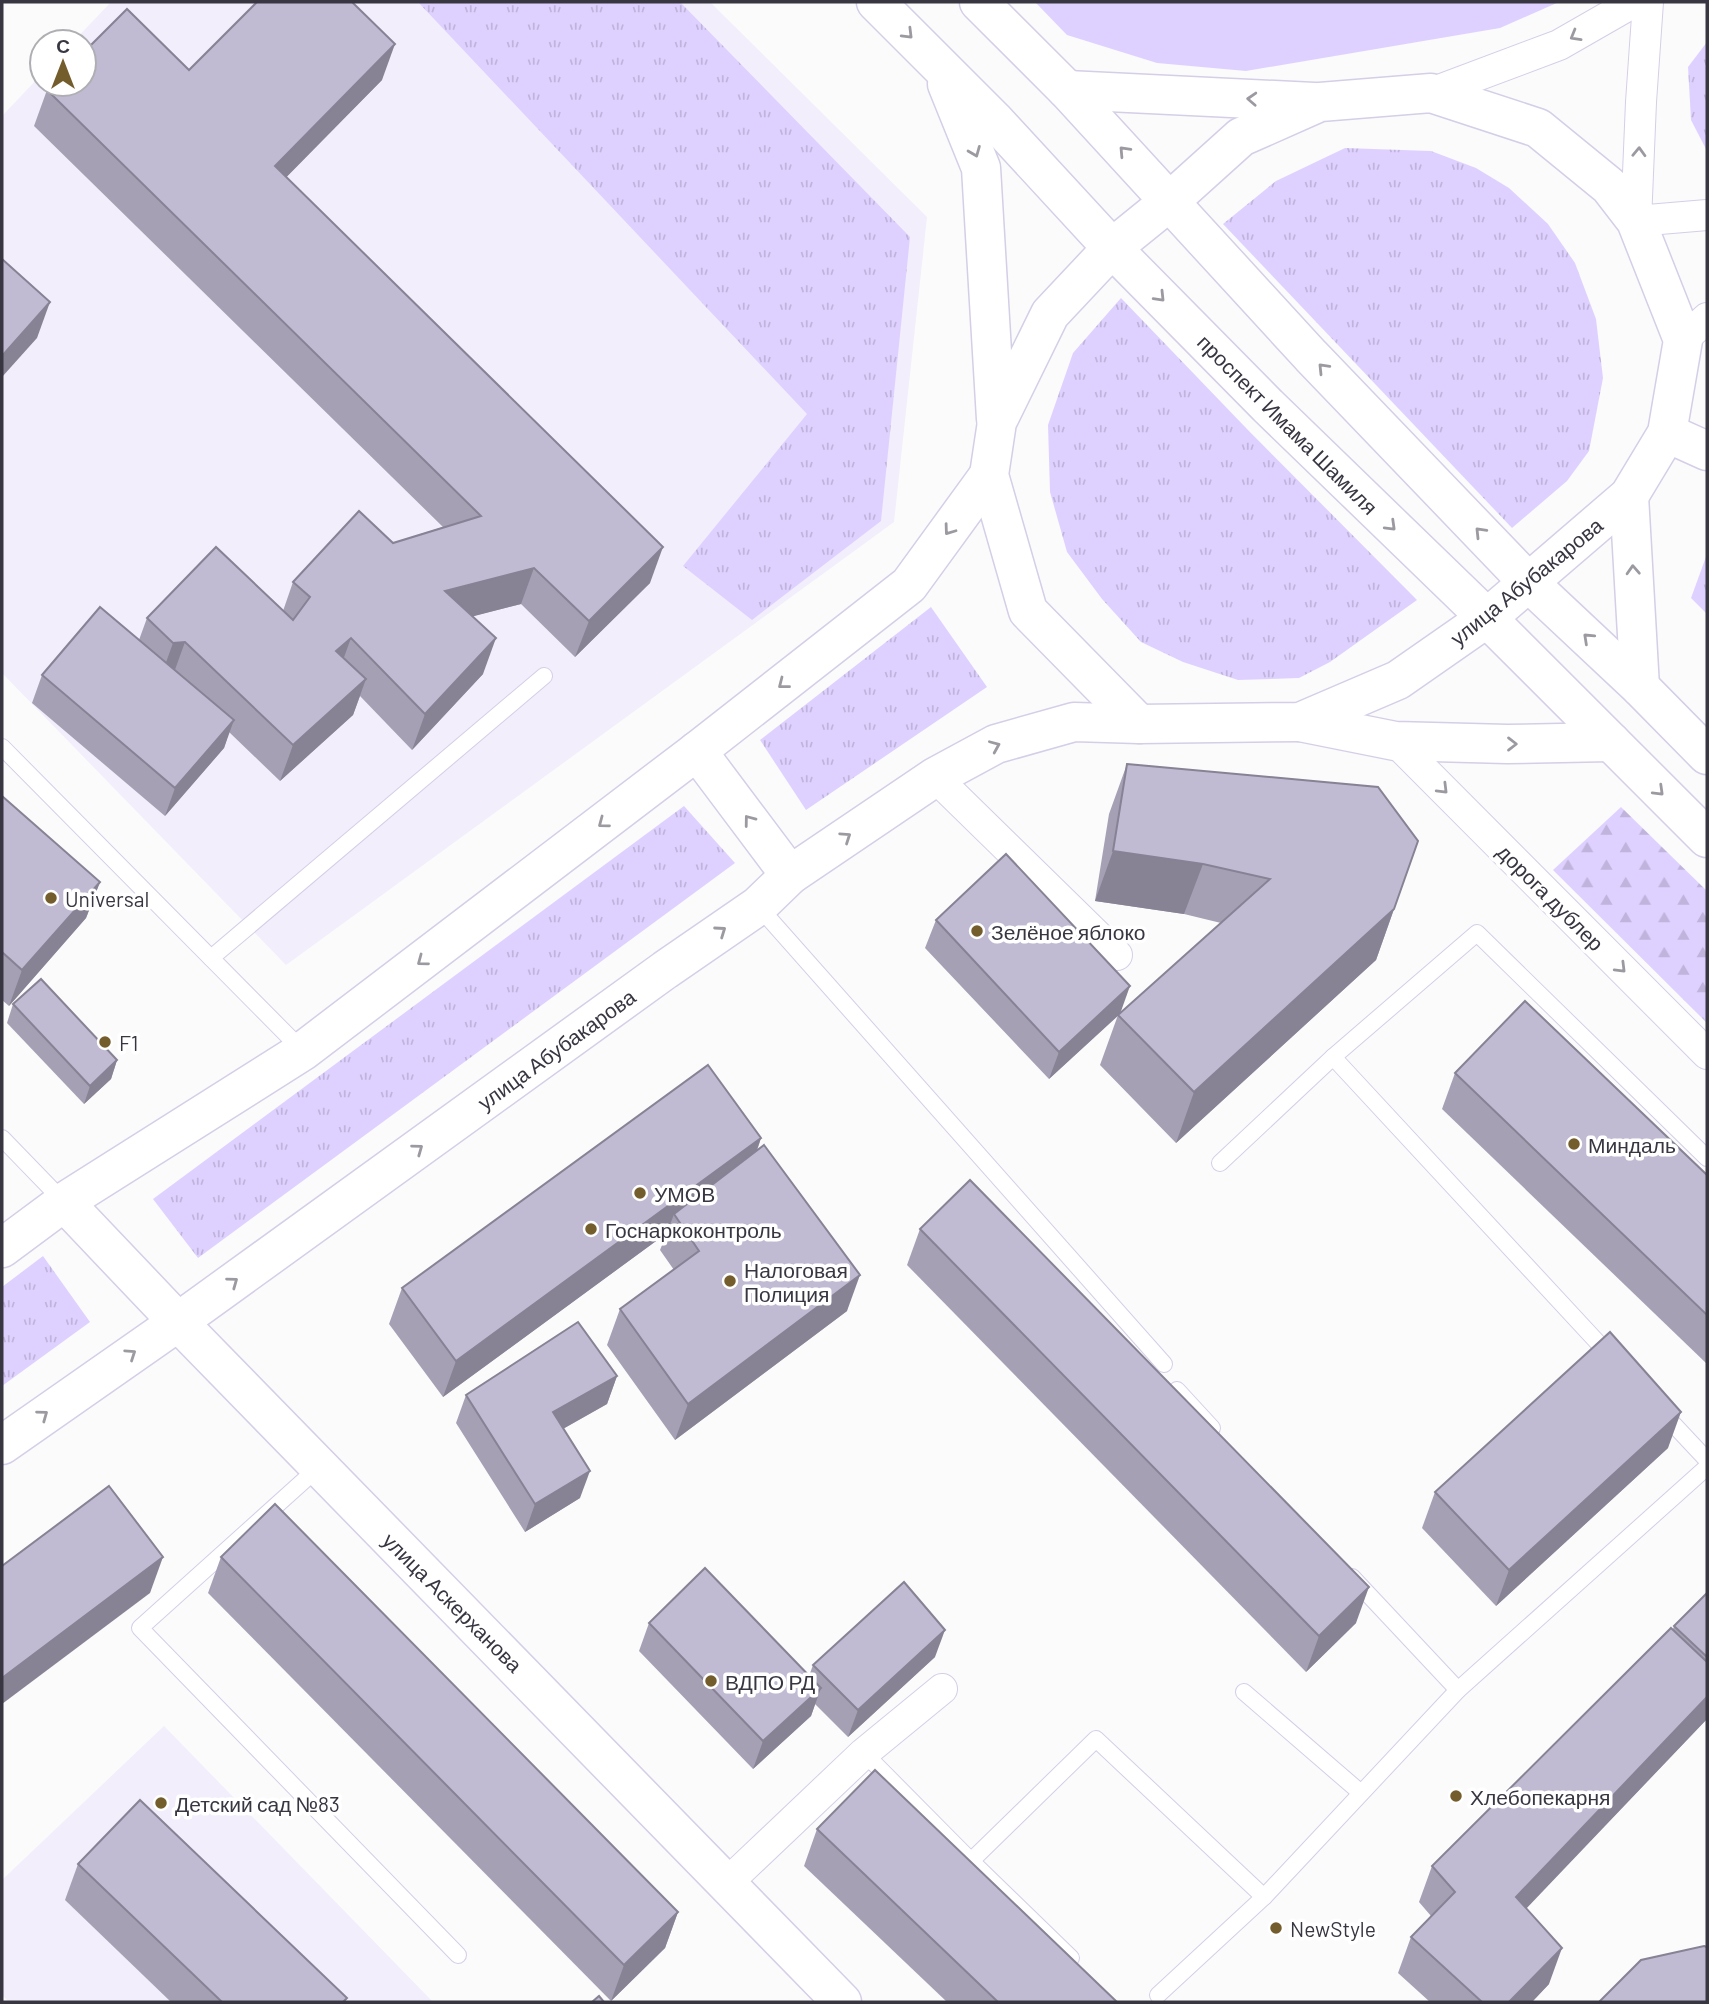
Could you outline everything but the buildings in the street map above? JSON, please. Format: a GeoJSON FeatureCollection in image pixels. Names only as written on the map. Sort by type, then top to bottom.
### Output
{"type":"FeatureCollection","features":[{"type":"Feature","properties":{"kind":"main road","name":"проспект Имама Шамиля"},"geometry":{"type":"LineString","coordinates":[[876,2],[994,120],[1112,248],[1268,406],[1487,618],[1707,838]]}},
{"type":"Feature","properties":{"kind":"main road"},"geometry":{"type":"LineString","coordinates":[[979,2],[1067,90],[1311,356],[1527,581],[1707,754]]}},
{"type":"Feature","properties":{"kind":"main road"},"geometry":{"type":"LineString","coordinates":[[940,66],[981,168],[997,422]]}},
{"type":"Feature","properties":{"kind":"main road"},"geometry":{"type":"LineString","coordinates":[[1067,90],[1320,102]]}},
{"type":"Feature","properties":{"kind":"main road","name":"улица Абубакарова"},"geometry":{"type":"LineString","coordinates":[[2,1445],[758,906],[790,875],[935,777],[996,744],[1074,722],[1139,724],[1300,722],[1398,680],[1487,618],[1629,496],[1667,433],[1699,340],[1636,221],[1609,186],[1538,128],[1431,93],[1320,102],[1241,137],[1170,201],[1112,248],[1050,314],[997,422],[989,475],[1028,611],[1139,724]]}},
{"type":"Feature","properties":{"kind":"main road"},"geometry":{"type":"LineString","coordinates":[[1667,433],[1707,451]]}},
{"type":"Feature","properties":{"kind":"main road","name":"улица Абубакарова"},"geometry":{"type":"LineString","coordinates":[[2,1248],[64,1202],[303,1051],[697,751],[909,585],[989,475]]}},
{"type":"Feature","properties":{"kind":"main road"},"geometry":{"type":"LineString","coordinates":[[1629,496],[1640,687]]}},
{"type":"Feature","properties":{"kind":"main road"},"geometry":{"type":"LineString","coordinates":[[1300,722],[1395,741],[1507,744],[1611,742]]}},
{"type":"Feature","properties":{"kind":"main road"},"geometry":{"type":"LineString","coordinates":[[697,751],[790,875]]}},
{"type":"Feature","properties":{"kind":"main road","name":"улица Аскерханова"},"geometry":{"type":"LineString","coordinates":[[64,1202],[842,2002]]}},
{"type":"Feature","properties":{"kind":"street","name":"улица Абубакарова"},"geometry":{"type":"LineString","coordinates":[[1431,93],[1559,45],[1634,2]]}},
{"type":"Feature","properties":{"kind":"street","name":"улица Абубакарова"},"geometry":{"type":"LineString","coordinates":[[1636,221],[1648,2]]}},
{"type":"Feature","properties":{"kind":"street"},"geometry":{"type":"LineString","coordinates":[[1636,221],[1707,215]]}},
{"type":"Feature","properties":{"kind":"street","name":"дорога дублер"},"geometry":{"type":"LineString","coordinates":[[1395,741],[1707,1054]]}},
{"type":"Feature","properties":{"kind":"street"},"geometry":{"type":"LineString","coordinates":[[935,777],[1117,955]]}},
{"type":"Feature","properties":{"kind":"street"},"geometry":{"type":"LineString","coordinates":[[726,1884],[864,1753],[942,1689]]}},
{"type":"Feature","properties":{"kind":"lane"},"geometry":{"type":"LineString","coordinates":[[211,958],[544,676]]}},
{"type":"Feature","properties":{"kind":"lane"},"geometry":{"type":"LineString","coordinates":[[2,747],[303,1051]]}},
{"type":"Feature","properties":{"kind":"lane"},"geometry":{"type":"LineString","coordinates":[[758,906],[1164,1364]]}},
{"type":"Feature","properties":{"kind":"lane"},"geometry":{"type":"LineString","coordinates":[[1220,1163],[1333,1057],[1477,933],[1707,1158]]}},
{"type":"Feature","properties":{"kind":"lane"},"geometry":{"type":"LineString","coordinates":[[1333,1057],[1623,1370]]}},
{"type":"Feature","properties":{"kind":"lane"},"geometry":{"type":"LineString","coordinates":[[2,1138],[64,1202]]}},
{"type":"Feature","properties":{"kind":"lane"},"geometry":{"type":"LineString","coordinates":[[1177,1390],[1224,1440]]}},
{"type":"Feature","properties":{"kind":"lane"},"geometry":{"type":"LineString","coordinates":[[1651,1400],[1707,1460]]}},
{"type":"Feature","properties":{"kind":"lane"},"geometry":{"type":"LineString","coordinates":[[319,1466],[140,1628],[458,1955]]}},
{"type":"Feature","properties":{"kind":"lane"},"geometry":{"type":"LineString","coordinates":[[1158,1996],[1264,1896],[1458,1690],[1707,1467]]}},
{"type":"Feature","properties":{"kind":"lane"},"geometry":{"type":"LineString","coordinates":[[1346,1570],[1458,1690]]}},
{"type":"Feature","properties":{"kind":"lane"},"geometry":{"type":"LineString","coordinates":[[1244,1692],[1361,1793]]}},
{"type":"Feature","properties":{"kind":"lane"},"geometry":{"type":"LineString","coordinates":[[971,1861],[1096,1740],[1264,1896]]}},
{"type":"Feature","properties":{"kind":"lane"},"geometry":{"type":"LineString","coordinates":[[864,1753],[1086,1973]]}},
{"type":"Feature","properties":{"kind":"shaded area"},"geometry":{"type":"Polygon","coordinates":[[[111,2],[710,2],[927,217],[894,522],[286,965],[2,673],[2,116],[28,89],[28,98],[98,98],[98,28],[86,28],[111,2]]]}},
{"type":"Feature","properties":{"kind":"shaded area","name":"Детский сад №83"},"geometry":{"type":"Polygon","coordinates":[[[164,1726],[433,2002],[9,2002],[2,1995],[2,1880],[164,1726]]]}},
{"type":"Feature","properties":{"kind":"green space"},"geometry":{"type":"Polygon","coordinates":[[[418,2],[680,2],[910,237],[881,521],[752,620],[683,566],[807,414],[418,2]]]}},
{"type":"Feature","properties":{"kind":"green space"},"geometry":{"type":"Polygon","coordinates":[[[1035,2],[1559,2],[1500,28],[1246,71],[1157,63],[1067,35],[1035,2]]]}},
{"type":"Feature","properties":{"kind":"green space"},"geometry":{"type":"Polygon","coordinates":[[[1707,42],[1707,151],[1691,120],[1688,67],[1707,42]]]}},
{"type":"Feature","properties":{"kind":"green space"},"geometry":{"type":"Polygon","coordinates":[[[1345,148],[1431,151],[1476,168],[1509,188],[1548,224],[1575,263],[1596,319],[1603,378],[1589,451],[1567,481],[1512,528],[1223,224],[1276,181],[1345,148]]]}},
{"type":"Feature","properties":{"kind":"green space"},"geometry":{"type":"Polygon","coordinates":[[[1121,298],[1417,600],[1330,662],[1299,678],[1238,680],[1183,662],[1141,642],[1102,599],[1067,552],[1050,492],[1048,425],[1073,353],[1121,298]]]}},
{"type":"Feature","properties":{"kind":"green space"},"geometry":{"type":"Polygon","coordinates":[[[1707,554],[1707,614],[1691,598],[1707,554]]]}},
{"type":"Feature","properties":{"kind":"green space"},"geometry":{"type":"Polygon","coordinates":[[[931,607],[987,687],[806,810],[760,740],[931,607]]]}},
{"type":"Feature","properties":{"kind":"green space"},"geometry":{"type":"Polygon","coordinates":[[[684,806],[735,863],[198,1258],[153,1199],[684,806]]]}},
{"type":"Feature","properties":{"kind":"green space"},"geometry":{"type":"Polygon","coordinates":[[[1621,807],[1707,891],[1707,1023],[1553,870],[1621,807]]]}},
{"type":"Feature","properties":{"kind":"green space"},"geometry":{"type":"Polygon","coordinates":[[[43,1256],[90,1322],[2,1386],[2,1287],[43,1256]]]}},
{"type":"Feature","properties":{"kind":"place","name":"Universal"},"geometry":{"type":"Point","coordinates":[51,898]}},
{"type":"Feature","properties":{"kind":"place","name":"Зелёное яблоко"},"geometry":{"type":"Point","coordinates":[977,931]}},
{"type":"Feature","properties":{"kind":"place","name":"F1"},"geometry":{"type":"Point","coordinates":[105,1042]}},
{"type":"Feature","properties":{"kind":"place","name":"Миндаль"},"geometry":{"type":"Point","coordinates":[1574,1144]}},
{"type":"Feature","properties":{"kind":"place","name":"УМОВ"},"geometry":{"type":"Point","coordinates":[640,1193]}},
{"type":"Feature","properties":{"kind":"place","name":"Госнаркоконтроль"},"geometry":{"type":"Point","coordinates":[591,1229]}},
{"type":"Feature","properties":{"kind":"place","name":"Налоговая Полиция"},"geometry":{"type":"Point","coordinates":[730,1281]}},
{"type":"Feature","properties":{"kind":"place","name":"ВДПО РД"},"geometry":{"type":"Point","coordinates":[711,1681]}},
{"type":"Feature","properties":{"kind":"place","name":"Хлебопекарня"},"geometry":{"type":"Point","coordinates":[1456,1796]}},
{"type":"Feature","properties":{"kind":"place","name":"Детский сад №83"},"geometry":{"type":"Point","coordinates":[161,1803]}},
{"type":"Feature","properties":{"kind":"place","name":"NewStyle"},"geometry":{"type":"Point","coordinates":[1276,1928]}}]}
